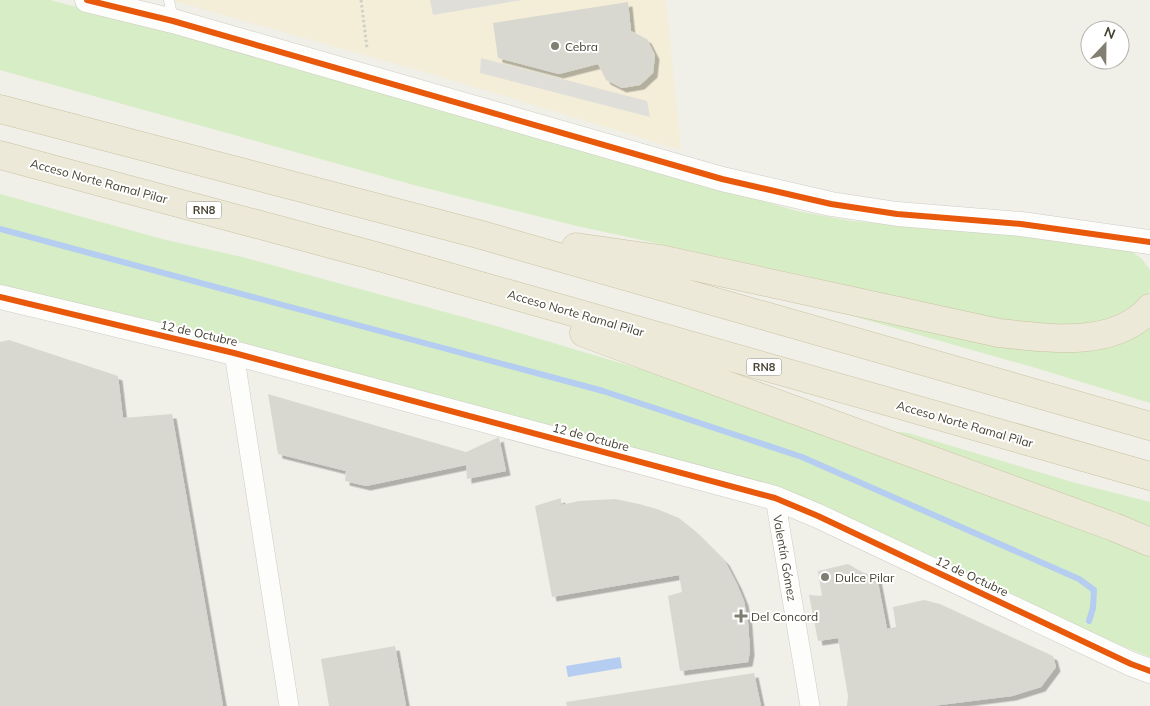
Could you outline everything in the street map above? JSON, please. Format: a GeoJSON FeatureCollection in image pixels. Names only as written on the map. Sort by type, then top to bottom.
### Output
{"type":"FeatureCollection","features":[{"type":"Feature","properties":{"kind":"highway"},"geometry":{"type":"LineString","coordinates":[[0,105],[27,116]]}},
{"type":"Feature","properties":{"kind":"highway"},"geometry":{"type":"LineString","coordinates":[[0,109],[478,234],[1150,426]]}},
{"type":"Feature","properties":{"kind":"highway","name":"Acceso Norte Ramal Pilar"},"geometry":{"type":"LineString","coordinates":[[0,155],[378,257],[1150,476]]}},
{"type":"Feature","properties":{"kind":"highway"},"geometry":{"type":"LineString","coordinates":[[0,159],[29,162]]}},
{"type":"Feature","properties":{"kind":"highway"},"geometry":{"type":"LineString","coordinates":[[478,234],[660,259],[1000,333],[1068,337],[1105,334],[1130,326],[1142,318],[1150,308]]}},
{"type":"Feature","properties":{"kind":"highway"},"geometry":{"type":"LineString","coordinates":[[378,257],[1114,527],[1150,542]]}},
{"type":"Feature","properties":{"kind":"street"},"geometry":{"type":"LineString","coordinates":[[87,0],[171,10],[722,179],[776,192],[831,204],[897,214],[1021,224],[1150,242]]}},
{"type":"Feature","properties":{"kind":"street","name":"12 de Octubre"},"geometry":{"type":"LineString","coordinates":[[0,297],[234,353],[775,498],[818,516],[1131,664],[1150,671]]}},
{"type":"Feature","properties":{"kind":"street"},"geometry":{"type":"LineString","coordinates":[[234,353],[289,706]]}},
{"type":"Feature","properties":{"kind":"street","name":"Valentín Gómez"},"geometry":{"type":"LineString","coordinates":[[775,498],[810,706]]}},
{"type":"Feature","properties":{"kind":"path"},"geometry":{"type":"LineString","coordinates":[[361,0],[367,48]]}},
{"type":"Feature","properties":{"kind":"shaded area","name":"Cebra"},"geometry":{"type":"Polygon","coordinates":[[[171,0],[666,0],[681,150],[445,78],[171,0]]]}},
{"type":"Feature","properties":{"kind":"shaded area"},"geometry":{"type":"Polygon","coordinates":[[[430,0],[522,0],[433,15],[430,0]]]}},
{"type":"Feature","properties":{"kind":"shaded area"},"geometry":{"type":"Polygon","coordinates":[[[481,58],[647,101],[650,117],[480,73],[481,58]]]}},
{"type":"Feature","properties":{"kind":"green space"},"geometry":{"type":"Polygon","coordinates":[[[0,0],[50,0],[232,47],[797,211],[852,221],[1068,240],[1131,251],[1142,259],[1150,270],[1150,290],[1146,300],[1101,326],[1012,325],[807,276],[577,226],[414,185],[0,70],[0,0]]]}},
{"type":"Feature","properties":{"kind":"green space"},"geometry":{"type":"Polygon","coordinates":[[[0,194],[162,239],[242,257],[500,327],[674,379],[1122,544],[1150,557],[1150,657],[1110,641],[855,523],[0,287],[0,194]]]}},
{"type":"Feature","properties":{"kind":"green space"},"geometry":{"type":"Polygon","coordinates":[[[835,311],[1003,342],[1150,319],[1150,403],[1036,368],[835,311]]]}},
{"type":"Feature","properties":{"kind":"green space"},"geometry":{"type":"Polygon","coordinates":[[[890,431],[908,433],[1072,482],[1150,502],[1150,534],[890,431]]]}},
{"type":"Feature","properties":{"kind":"water"},"geometry":{"type":"Polygon","coordinates":[[[620,657],[622,668],[568,677],[566,666],[620,657]]]}},
{"type":"Feature","properties":{"kind":"building"},"geometry":{"type":"Polygon","coordinates":[[[628,2],[631,31],[647,39],[655,55],[653,73],[640,85],[622,88],[606,80],[598,64],[559,74],[498,58],[493,23],[628,2]]]}},
{"type":"Feature","properties":{"kind":"building"},"geometry":{"type":"Polygon","coordinates":[[[9,340],[118,376],[123,418],[172,414],[223,706],[0,706],[0,342],[9,340]]]}},
{"type":"Feature","properties":{"kind":"building"},"geometry":{"type":"Polygon","coordinates":[[[268,394],[466,452],[499,437],[506,471],[467,479],[466,465],[366,486],[345,481],[346,471],[278,454],[268,394]]]}},
{"type":"Feature","properties":{"kind":"building"},"geometry":{"type":"Polygon","coordinates":[[[561,498],[561,505],[579,501],[615,499],[639,504],[679,518],[695,531],[725,561],[744,601],[750,651],[748,662],[680,671],[668,596],[682,592],[679,575],[552,597],[535,506],[561,498]]]}},
{"type":"Feature","properties":{"kind":"building"},"geometry":{"type":"Polygon","coordinates":[[[848,564],[862,572],[877,577],[887,629],[896,627],[893,607],[924,600],[940,604],[1053,656],[1056,667],[1041,687],[1012,696],[932,706],[847,706],[848,696],[838,638],[818,641],[809,595],[822,596],[818,571],[848,564]]]}},
{"type":"Feature","properties":{"kind":"building"},"geometry":{"type":"Polygon","coordinates":[[[395,646],[406,706],[329,706],[321,659],[395,646]]]}},
{"type":"Feature","properties":{"kind":"building"},"geometry":{"type":"Polygon","coordinates":[[[754,673],[761,706],[567,706],[566,702],[754,673]]]}},
{"type":"Feature","properties":{"kind":"waterway"},"geometry":{"type":"LineString","coordinates":[[0,229],[603,391],[802,457],[1079,579],[1094,590],[1093,608],[1089,621]]}},
{"type":"Feature","properties":{"kind":"cycle path"},"geometry":{"type":"LineString","coordinates":[[87,0],[173,21],[722,179],[831,204],[897,214],[1021,224],[1150,242]]}},
{"type":"Feature","properties":{"kind":"cycle path"},"geometry":{"type":"LineString","coordinates":[[0,297],[234,353],[775,498],[818,516],[1131,664],[1150,671]]}},
{"type":"Feature","properties":{"kind":"place","name":"Cebra"},"geometry":{"type":"Point","coordinates":[555,46]}},
{"type":"Feature","properties":{"kind":"place","name":"Dulce Pilar"},"geometry":{"type":"Point","coordinates":[825,577]}},
{"type":"Feature","properties":{"kind":"place","name":"Del Concord"},"geometry":{"type":"Point","coordinates":[741,616]}}]}
